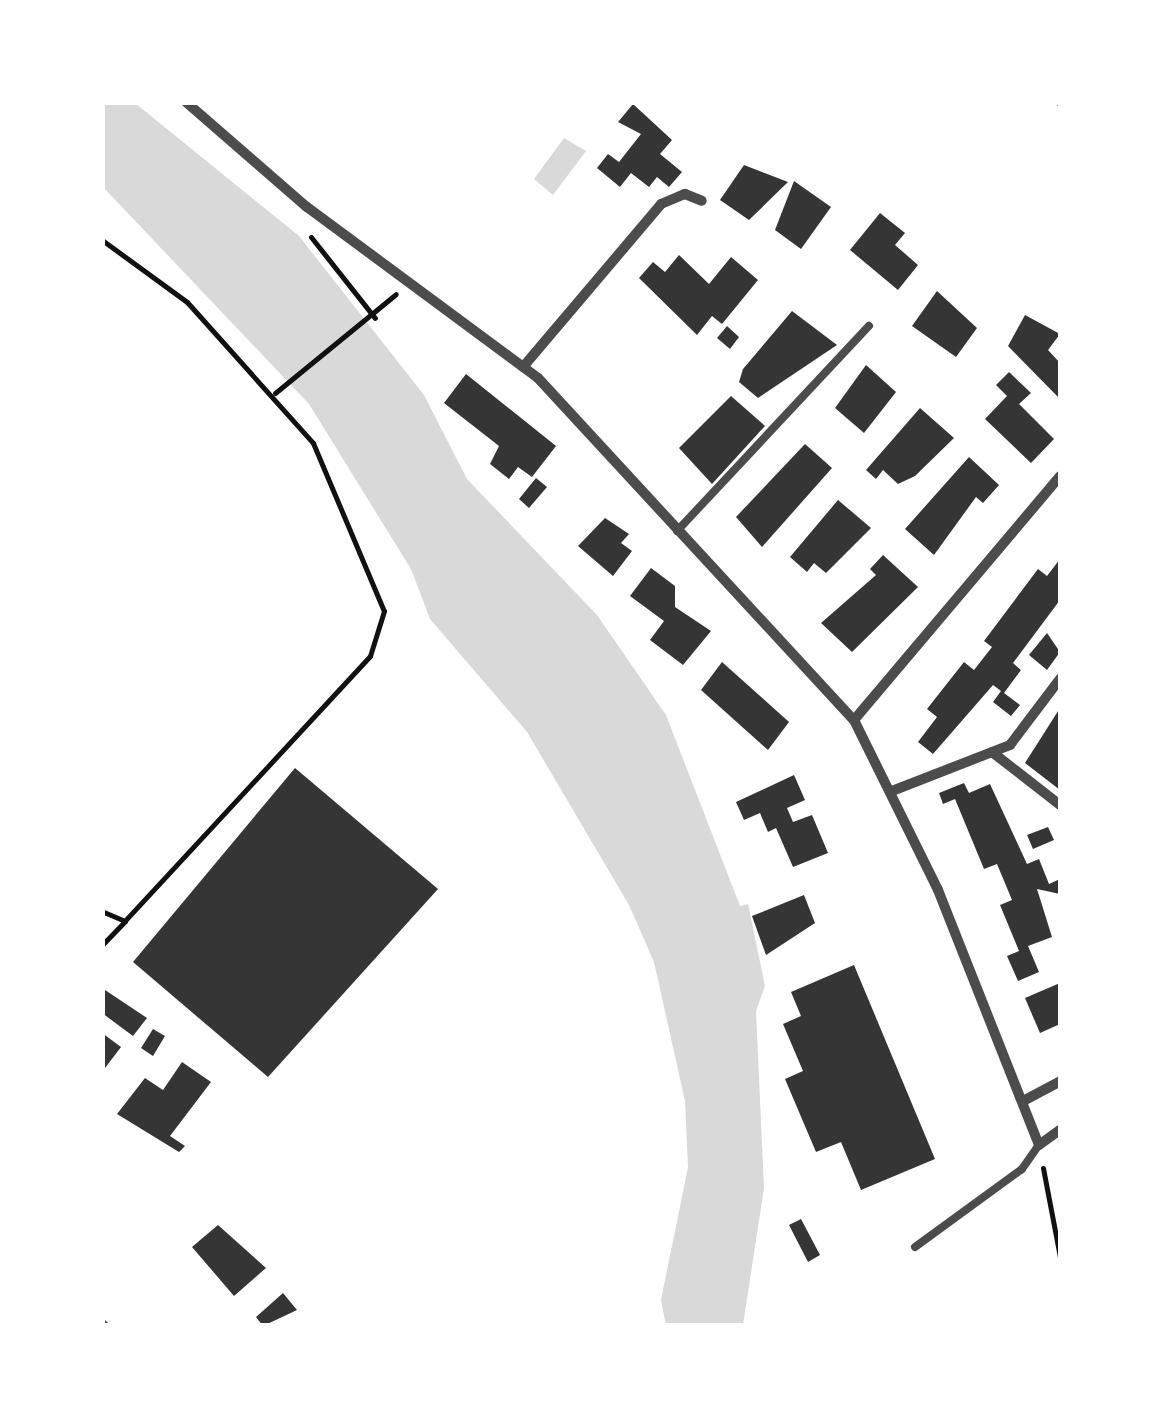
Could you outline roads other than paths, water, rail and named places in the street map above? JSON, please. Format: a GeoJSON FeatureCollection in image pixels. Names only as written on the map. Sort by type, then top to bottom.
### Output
{"type":"FeatureCollection","features":[{"type":"Feature","properties":{"kind":"street"},"geometry":{"type":"LineString","coordinates":[[186,102],[307,206],[523,367],[854,720],[892,790],[1025,1100],[1040,1145],[1060,1130]]}},
{"type":"Feature","properties":{"kind":"street"},"geometry":{"type":"LineString","coordinates":[[523,367],[660,204],[685,194],[702,202]]}},
{"type":"Feature","properties":{"kind":"street"},"geometry":{"type":"LineString","coordinates":[[854,720],[1060,476]]}},
{"type":"Feature","properties":{"kind":"street"},"geometry":{"type":"LineString","coordinates":[[892,790],[1010,745],[1060,679]]}},
{"type":"Feature","properties":{"kind":"street"},"geometry":{"type":"LineString","coordinates":[[992,752],[1060,805]]}},
{"type":"Feature","properties":{"kind":"street"},"geometry":{"type":"LineString","coordinates":[[1025,1100],[1060,1081]]}},
{"type":"Feature","properties":{"kind":"lane"},"geometry":{"type":"LineString","coordinates":[[677,531],[869,326]]}},
{"type":"Feature","properties":{"kind":"lane"},"geometry":{"type":"LineString","coordinates":[[915,1246],[1022,1169],[1040,1145]]}}]}
